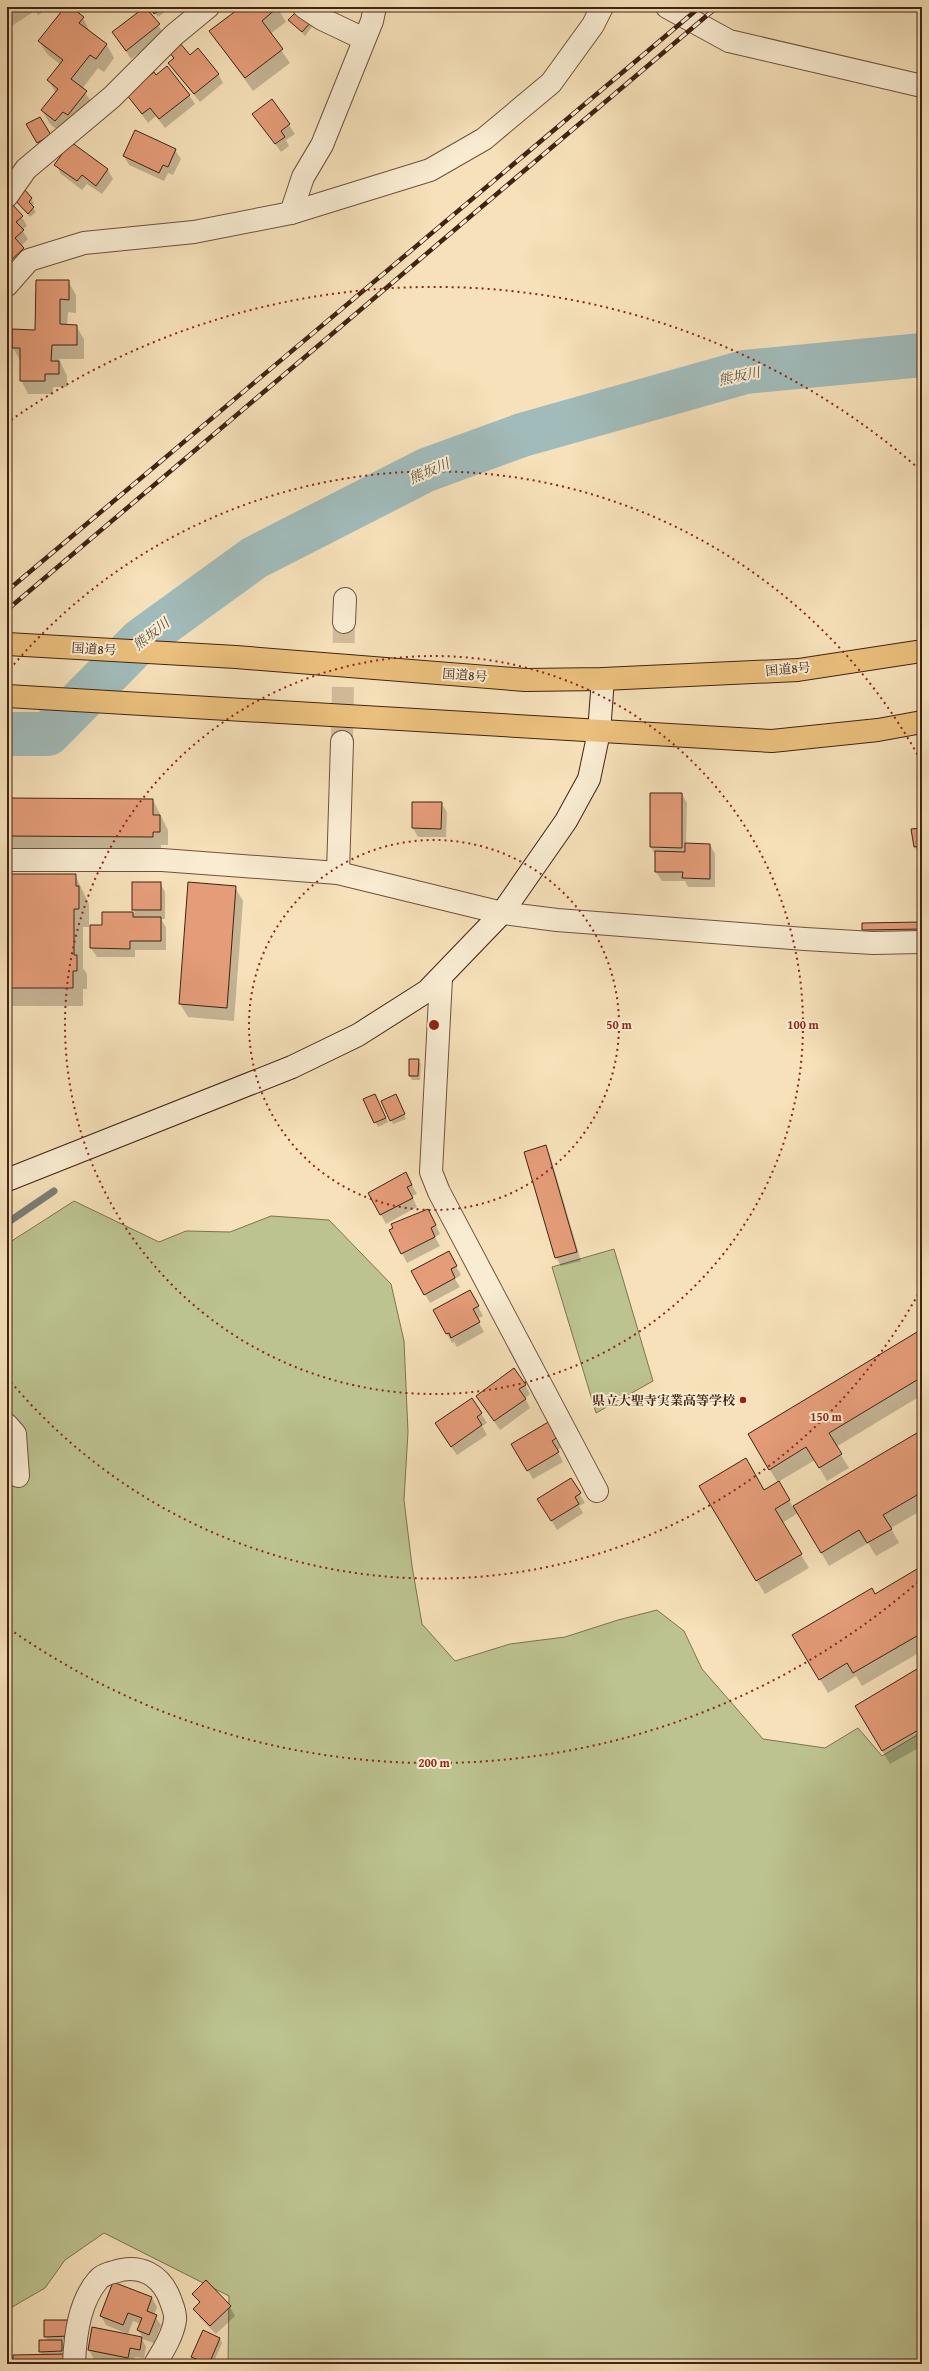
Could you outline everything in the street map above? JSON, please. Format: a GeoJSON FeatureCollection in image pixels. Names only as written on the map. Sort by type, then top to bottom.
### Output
{"type":"FeatureCollection","features":[{"type":"Feature","properties":{"kind":"highway","name":"国道8号"},"geometry":{"type":"LineString","coordinates":[[7,644],[236,657],[525,680],[603,679],[798,670],[922,651]]}},
{"type":"Feature","properties":{"kind":"highway"},"geometry":{"type":"LineString","coordinates":[[7,696],[772,741],[878,730],[922,722]]}},
{"type":"Feature","properties":{"kind":"street"},"geometry":{"type":"LineString","coordinates":[[7,196],[26,169],[112,97],[174,35],[208,7]]}},
{"type":"Feature","properties":{"kind":"street"},"geometry":{"type":"LineString","coordinates":[[304,7],[322,20],[364,39]]}},
{"type":"Feature","properties":{"kind":"street"},"geometry":{"type":"LineString","coordinates":[[291,213],[303,177],[322,145],[372,21],[375,7]]}},
{"type":"Feature","properties":{"kind":"street"},"geometry":{"type":"LineString","coordinates":[[7,285],[30,260],[84,243],[194,232],[291,213],[430,170],[484,139],[551,82],[593,25],[602,7]]}},
{"type":"Feature","properties":{"kind":"street"},"geometry":{"type":"LineString","coordinates":[[667,7],[729,41],[922,86]]}},
{"type":"Feature","properties":{"kind":"street"},"geometry":{"type":"LineString","coordinates":[[344,622],[345,598]]}},
{"type":"Feature","properties":{"kind":"street"},"geometry":{"type":"LineString","coordinates":[[7,1180],[292,1067],[358,1035],[427,991],[502,913],[570,814],[589,779],[599,732],[603,679]]}},
{"type":"Feature","properties":{"kind":"street"},"geometry":{"type":"LineString","coordinates":[[338,873],[342,742]]}},
{"type":"Feature","properties":{"kind":"street"},"geometry":{"type":"LineString","coordinates":[[7,860],[162,860],[338,873],[502,913],[557,920],[797,938],[873,942],[922,942]]}},
{"type":"Feature","properties":{"kind":"street"},"geometry":{"type":"LineString","coordinates":[[441,978],[431,1172],[439,1192],[597,1491]]}},
{"type":"Feature","properties":{"kind":"street"},"geometry":{"type":"LineString","coordinates":[[7,1425],[15,1434],[18,1476]]}},
{"type":"Feature","properties":{"kind":"street"},"geometry":{"type":"LineString","coordinates":[[74,2364],[81,2312],[98,2279],[118,2270],[132,2269],[144,2271],[162,2282],[172,2304],[175,2318],[172,2329],[155,2364]]}},
{"type":"Feature","properties":{"kind":"green space"},"geometry":{"type":"Polygon","coordinates":[[[74,1201],[159,1242],[186,1231],[230,1232],[271,1216],[329,1220],[391,1284],[404,1341],[408,1432],[404,1500],[412,1566],[422,1624],[455,1661],[510,1644],[565,1637],[618,1620],[657,1610],[684,1631],[702,1669],[763,1739],[825,1748],[858,1728],[882,1756],[922,1732],[922,2364],[228,2364],[229,2296],[104,2233],[65,2260],[45,2288],[7,2310],[7,1244],[74,1201]]]}},
{"type":"Feature","properties":{"kind":"green space"},"geometry":{"type":"Polygon","coordinates":[[[614,1249],[653,1381],[596,1413],[552,1267],[614,1249]]]}},
{"type":"Feature","properties":{"kind":"building"},"geometry":{"type":"Polygon","coordinates":[[[65,7],[71,7],[84,17],[79,23],[107,44],[96,59],[90,55],[71,79],[87,91],[68,115],[63,112],[55,121],[41,110],[58,89],[47,80],[63,60],[38,41],[65,7]]]}},
{"type":"Feature","properties":{"kind":"building"},"geometry":{"type":"Polygon","coordinates":[[[145,7],[160,24],[126,51],[112,32],[145,7]]]}},
{"type":"Feature","properties":{"kind":"building"},"geometry":{"type":"Polygon","coordinates":[[[150,7],[163,7],[163,8],[154,14],[150,7]]]}},
{"type":"Feature","properties":{"kind":"building"},"geometry":{"type":"Polygon","coordinates":[[[241,7],[278,7],[262,21],[283,49],[245,78],[209,31],[241,7]]]}},
{"type":"Feature","properties":{"kind":"building"},"geometry":{"type":"Polygon","coordinates":[[[297,11],[311,22],[302,32],[288,20],[297,11]]]}},
{"type":"Feature","properties":{"kind":"building"},"geometry":{"type":"Polygon","coordinates":[[[179,42],[190,55],[198,48],[219,74],[194,94],[168,63],[174,58],[168,51],[179,42]]]}},
{"type":"Feature","properties":{"kind":"building"},"geometry":{"type":"Polygon","coordinates":[[[167,66],[190,95],[159,119],[150,108],[142,114],[126,94],[154,72],[156,75],[167,66]]]}},
{"type":"Feature","properties":{"kind":"building"},"geometry":{"type":"Polygon","coordinates":[[[272,99],[290,124],[281,131],[285,137],[275,144],[252,114],[272,99]]]}},
{"type":"Feature","properties":{"kind":"building"},"geometry":{"type":"Polygon","coordinates":[[[40,117],[51,135],[37,143],[26,124],[40,117]]]}},
{"type":"Feature","properties":{"kind":"building"},"geometry":{"type":"Polygon","coordinates":[[[135,130],[176,149],[168,167],[163,165],[159,173],[123,156],[135,130]]]}},
{"type":"Feature","properties":{"kind":"building"},"geometry":{"type":"Polygon","coordinates":[[[71,142],[108,169],[96,186],[82,175],[77,181],[54,165],[71,142]]]}},
{"type":"Feature","properties":{"kind":"building"},"geometry":{"type":"Polygon","coordinates":[[[24,189],[32,198],[29,202],[34,207],[28,214],[14,199],[24,189]]]}},
{"type":"Feature","properties":{"kind":"building"},"geometry":{"type":"Polygon","coordinates":[[[12,204],[23,216],[16,222],[24,230],[15,238],[24,248],[7,264],[7,214],[10,211],[7,208],[12,204]]]}},
{"type":"Feature","properties":{"kind":"building"},"geometry":{"type":"Polygon","coordinates":[[[36,280],[69,280],[69,300],[60,299],[60,324],[77,325],[77,345],[52,345],[51,361],[59,361],[59,374],[45,374],[45,381],[20,381],[20,348],[12,348],[12,329],[35,330],[36,280]]]}},
{"type":"Feature","properties":{"kind":"building"},"geometry":{"type":"Polygon","coordinates":[[[650,793],[682,793],[682,848],[650,847],[650,793]]]}},
{"type":"Feature","properties":{"kind":"building"},"geometry":{"type":"Polygon","coordinates":[[[7,798],[153,799],[153,815],[160,815],[160,832],[153,832],[153,837],[7,836],[7,798]]]}},
{"type":"Feature","properties":{"kind":"building"},"geometry":{"type":"Polygon","coordinates":[[[412,802],[442,802],[441,829],[412,828],[412,802]]]}},
{"type":"Feature","properties":{"kind":"building"},"geometry":{"type":"Polygon","coordinates":[[[922,828],[922,846],[914,847],[911,829],[922,828]]]}},
{"type":"Feature","properties":{"kind":"building"},"geometry":{"type":"Polygon","coordinates":[[[685,843],[710,844],[710,879],[682,878],[683,872],[655,872],[655,851],[685,852],[685,843]]]}},
{"type":"Feature","properties":{"kind":"building"},"geometry":{"type":"Polygon","coordinates":[[[7,874],[76,874],[76,886],[79,886],[79,909],[74,909],[74,955],[77,955],[77,971],[73,971],[73,988],[7,988],[7,874]]]}},
{"type":"Feature","properties":{"kind":"building"},"geometry":{"type":"Polygon","coordinates":[[[132,882],[161,882],[161,910],[132,910],[132,882]]]}},
{"type":"Feature","properties":{"kind":"building"},"geometry":{"type":"Polygon","coordinates":[[[188,882],[236,886],[227,1008],[179,1004],[188,882]]]}},
{"type":"Feature","properties":{"kind":"building"},"geometry":{"type":"Polygon","coordinates":[[[102,912],[133,912],[133,917],[161,917],[161,941],[130,941],[130,949],[90,948],[90,925],[102,925],[102,912]]]}},
{"type":"Feature","properties":{"kind":"building"},"geometry":{"type":"Polygon","coordinates":[[[922,922],[922,929],[862,930],[862,923],[922,922]]]}},
{"type":"Feature","properties":{"kind":"building"},"geometry":{"type":"Polygon","coordinates":[[[409,1059],[419,1059],[418,1076],[409,1076],[409,1059]]]}},
{"type":"Feature","properties":{"kind":"building"},"geometry":{"type":"Polygon","coordinates":[[[375,1094],[386,1118],[374,1123],[363,1099],[375,1094]]]}},
{"type":"Feature","properties":{"kind":"building"},"geometry":{"type":"Polygon","coordinates":[[[396,1094],[405,1114],[390,1121],[381,1101],[396,1094]]]}},
{"type":"Feature","properties":{"kind":"building"},"geometry":{"type":"Polygon","coordinates":[[[546,1145],[577,1252],[555,1258],[524,1152],[546,1145]]]}},
{"type":"Feature","properties":{"kind":"building"},"geometry":{"type":"Polygon","coordinates":[[[406,1172],[412,1185],[407,1187],[413,1198],[380,1215],[368,1193],[406,1172]]]}},
{"type":"Feature","properties":{"kind":"building"},"geometry":{"type":"Polygon","coordinates":[[[428,1209],[436,1225],[431,1228],[435,1237],[401,1254],[389,1230],[393,1228],[391,1224],[428,1209]]]}},
{"type":"Feature","properties":{"kind":"building"},"geometry":{"type":"Polygon","coordinates":[[[449,1251],[457,1266],[451,1269],[455,1278],[424,1295],[411,1271],[449,1251]]]}},
{"type":"Feature","properties":{"kind":"building"},"geometry":{"type":"Polygon","coordinates":[[[470,1290],[479,1306],[473,1309],[480,1322],[451,1338],[449,1333],[446,1334],[433,1310],[470,1290]]]}},
{"type":"Feature","properties":{"kind":"building"},"geometry":{"type":"Polygon","coordinates":[[[922,1329],[922,1377],[829,1433],[842,1454],[819,1468],[806,1447],[769,1470],[748,1434],[922,1329]]]}},
{"type":"Feature","properties":{"kind":"building"},"geometry":{"type":"Polygon","coordinates":[[[514,1368],[526,1385],[519,1389],[526,1399],[494,1421],[476,1396],[514,1368]]]}},
{"type":"Feature","properties":{"kind":"building"},"geometry":{"type":"Polygon","coordinates":[[[472,1398],[482,1413],[477,1417],[482,1425],[451,1447],[435,1423],[472,1398]]]}},
{"type":"Feature","properties":{"kind":"building"},"geometry":{"type":"Polygon","coordinates":[[[550,1421],[559,1436],[552,1441],[559,1452],[527,1471],[511,1444],[550,1421]]]}},
{"type":"Feature","properties":{"kind":"building"},"geometry":{"type":"Polygon","coordinates":[[[922,1430],[922,1492],[883,1515],[892,1529],[867,1543],[859,1530],[821,1553],[793,1506],[922,1430]]]}},
{"type":"Feature","properties":{"kind":"building"},"geometry":{"type":"Polygon","coordinates":[[[746,1458],[764,1490],[779,1481],[790,1500],[775,1509],[802,1554],[756,1581],[699,1486],[746,1458]]]}},
{"type":"Feature","properties":{"kind":"building"},"geometry":{"type":"Polygon","coordinates":[[[571,1478],[581,1493],[575,1497],[579,1504],[551,1521],[537,1499],[571,1478]]]}},
{"type":"Feature","properties":{"kind":"building"},"geometry":{"type":"Polygon","coordinates":[[[922,1566],[922,1633],[853,1673],[847,1663],[819,1680],[792,1635],[872,1588],[875,1594],[922,1566]]]}},
{"type":"Feature","properties":{"kind":"building"},"geometry":{"type":"Polygon","coordinates":[[[922,1666],[922,1728],[882,1751],[855,1706],[922,1666]]]}},
{"type":"Feature","properties":{"kind":"building"},"geometry":{"type":"Polygon","coordinates":[[[206,2280],[231,2306],[210,2326],[193,2309],[200,2302],[192,2294],[206,2280]]]}},
{"type":"Feature","properties":{"kind":"building"},"geometry":{"type":"Polygon","coordinates":[[[113,2282],[152,2297],[147,2311],[157,2315],[149,2335],[137,2330],[142,2318],[128,2313],[123,2325],[100,2316],[113,2282]]]}},
{"type":"Feature","properties":{"kind":"building"},"geometry":{"type":"Polygon","coordinates":[[[44,2320],[70,2320],[70,2336],[44,2337],[44,2320]]]}},
{"type":"Feature","properties":{"kind":"building"},"geometry":{"type":"Polygon","coordinates":[[[92,2327],[142,2337],[140,2350],[130,2348],[128,2358],[88,2350],[92,2327]]]}},
{"type":"Feature","properties":{"kind":"building"},"geometry":{"type":"Polygon","coordinates":[[[203,2330],[220,2338],[209,2364],[191,2357],[203,2330]]]}},
{"type":"Feature","properties":{"kind":"building"},"geometry":{"type":"Polygon","coordinates":[[[39,2340],[62,2340],[62,2351],[39,2352],[39,2340]]]}},
{"type":"Feature","properties":{"kind":"building"},"geometry":{"type":"Polygon","coordinates":[[[66,2354],[66,2364],[13,2364],[13,2355],[66,2354]]]}},
{"type":"Feature","properties":{"kind":"building"},"geometry":{"type":"Polygon","coordinates":[[[96,2360],[117,2360],[117,2364],[96,2364],[96,2360]]]}},
{"type":"Feature","properties":{"kind":"waterway","name":"熊坂川"},"geometry":{"type":"LineString","coordinates":[[7,734],[48,734],[141,640],[254,558],[426,470],[522,435],[745,372],[922,355]]}},
{"type":"Feature","properties":{"kind":"waterway"},"geometry":{"type":"LineString","coordinates":[[7,1223],[54,1191]]}},
{"type":"Feature","properties":{"kind":"tunnel"},"geometry":{"type":"LineString","coordinates":[[342,742],[344,622]]}},
{"type":"Feature","properties":{"kind":"railway"},"geometry":{"type":"LineString","coordinates":[[7,591],[700,7]]}},
{"type":"Feature","properties":{"kind":"railway"},"geometry":{"type":"LineString","coordinates":[[7,610],[717,7]]}},
{"type":"Feature","properties":{"kind":"place","name":"県立大聖寺実業高等学校"},"geometry":{"type":"Point","coordinates":[743,1400]}}]}
